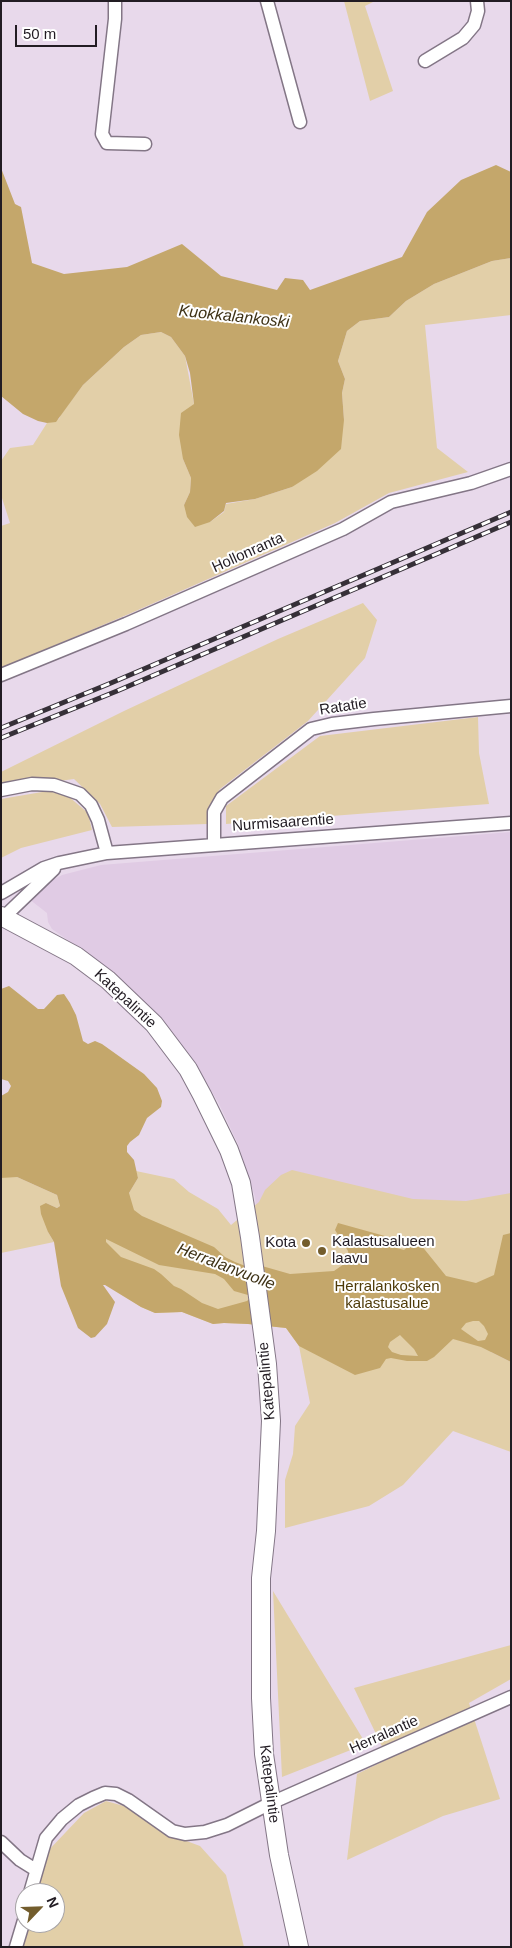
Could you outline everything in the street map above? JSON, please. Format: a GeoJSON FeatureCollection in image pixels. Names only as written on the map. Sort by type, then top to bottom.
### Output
{"type":"FeatureCollection","features":[{"type":"Feature","properties":{"kind":"street"},"geometry":{"type":"LineString","coordinates":[[115,1],[115,18],[102,134],[107,143],[146,144]]}},
{"type":"Feature","properties":{"kind":"street"},"geometry":{"type":"LineString","coordinates":[[267,1],[300,122]]}},
{"type":"Feature","properties":{"kind":"street"},"geometry":{"type":"LineString","coordinates":[[425,61],[463,38],[474,25],[478,11],[477,1]]}},
{"type":"Feature","properties":{"kind":"street","name":"Hollonranta"},"geometry":{"type":"LineString","coordinates":[[1,675],[126,624],[343,529],[392,502],[471,483],[511,469]]}},
{"type":"Feature","properties":{"kind":"street","name":"Ratatie"},"geometry":{"type":"LineString","coordinates":[[214,845],[214,812],[222,798],[311,729],[374,718],[511,706]]}},
{"type":"Feature","properties":{"kind":"street"},"geometry":{"type":"LineString","coordinates":[[1,790],[32,784],[54,785],[80,794],[91,805],[98,820],[106,853]]}},
{"type":"Feature","properties":{"kind":"street","name":"Nurmisaarentie"},"geometry":{"type":"LineString","coordinates":[[1,893],[44,868],[106,853],[511,823]]}},
{"type":"Feature","properties":{"kind":"street"},"geometry":{"type":"LineString","coordinates":[[3,917],[59,863]]}},
{"type":"Feature","properties":{"kind":"street","name":"Katepalintie"},"geometry":{"type":"LineString","coordinates":[[3,917],[76,956],[108,980],[154,1024],[188,1069],[229,1150],[241,1183],[267,1364],[271,1420],[266,1531],[261,1578],[261,1698],[264,1754],[279,1855],[299,1947]]}},
{"type":"Feature","properties":{"kind":"street","name":"Herralantie"},"geometry":{"type":"LineString","coordinates":[[33,1883],[46,1838],[79,1805],[105,1793],[116,1794],[122,1797],[172,1831],[186,1834],[205,1832],[227,1825],[271,1803],[511,1698]]}},
{"type":"Feature","properties":{"kind":"street"},"geometry":{"type":"LineString","coordinates":[[1,1842],[20,1860],[36,1870]]}},
{"type":"Feature","properties":{"kind":"street"},"geometry":{"type":"LineString","coordinates":[[16,1947],[20,1933]]}},
{"type":"Feature","properties":{"kind":"shaded area"},"geometry":{"type":"Polygon","coordinates":[[[511,832],[511,1233],[262,1266],[255,1197],[238,1144],[218,1102],[194,1062],[160,1017],[115,973],[52,929],[48,922],[47,913],[29,899],[49,882],[62,875],[101,865],[511,832]]]}},
{"type":"Feature","properties":{"kind":"green space"},"geometry":{"type":"Polygon","coordinates":[[[344,1],[375,1],[365,6],[393,91],[370,101],[344,1]]]}},
{"type":"Feature","properties":{"kind":"green space"},"geometry":{"type":"Polygon","coordinates":[[[511,258],[511,315],[425,325],[437,448],[468,472],[389,493],[335,523],[1,668],[1,526],[10,523],[1,495],[1,461],[10,448],[33,445],[47,423],[59,419],[83,385],[124,347],[141,335],[161,332],[171,337],[185,356],[194,404],[183,459],[191,478],[190,492],[184,505],[210,522],[224,512],[226,504],[255,499],[292,487],[344,420],[342,393],[345,379],[338,361],[347,331],[360,321],[389,317],[406,301],[434,284],[492,261],[511,258]]]}},
{"type":"Feature","properties":{"kind":"green space"},"geometry":{"type":"Polygon","coordinates":[[[363,603],[377,620],[365,658],[308,721],[220,789],[209,806],[207,824],[112,827],[100,804],[74,779],[1,789],[1,772],[124,711],[278,639],[363,603]]]}},
{"type":"Feature","properties":{"kind":"green space"},"geometry":{"type":"Polygon","coordinates":[[[478,717],[479,753],[489,804],[226,824],[226,806],[320,736],[478,717]]]}},
{"type":"Feature","properties":{"kind":"green space"},"geometry":{"type":"Polygon","coordinates":[[[48,791],[68,796],[88,813],[92,830],[21,848],[1,858],[1,799],[48,791]]]}},
{"type":"Feature","properties":{"kind":"green space","name":"Herralankosken kalastusalue"},"geometry":{"type":"Polygon","coordinates":[[[292,1170],[413,1199],[466,1201],[511,1193],[511,1326],[491,1352],[511,1362],[511,1452],[453,1431],[403,1485],[369,1506],[285,1528],[285,1480],[293,1454],[295,1426],[310,1403],[299,1346],[286,1328],[248,1324],[213,1324],[182,1312],[155,1313],[141,1307],[108,1285],[103,1285],[96,1230],[129,1193],[138,1178],[136,1171],[174,1179],[189,1192],[218,1209],[231,1225],[259,1202],[265,1190],[281,1175],[292,1170]]]}},
{"type":"Feature","properties":{"kind":"green space"},"geometry":{"type":"Polygon","coordinates":[[[17,1177],[57,1195],[60,1206],[57,1208],[46,1203],[48,1232],[54,1242],[1,1253],[1,1178],[17,1177]]]}},
{"type":"Feature","properties":{"kind":"green space"},"geometry":{"type":"Polygon","coordinates":[[[273,1591],[366,1744],[282,1777],[273,1591]]]}},
{"type":"Feature","properties":{"kind":"green space"},"geometry":{"type":"Polygon","coordinates":[[[511,1645],[511,1679],[469,1703],[500,1799],[443,1816],[347,1860],[357,1774],[388,1759],[354,1688],[511,1645]]]}},
{"type":"Feature","properties":{"kind":"green space"},"geometry":{"type":"Polygon","coordinates":[[[106,1801],[131,1808],[165,1833],[200,1846],[226,1875],[244,1947],[20,1947],[24,1933],[65,1933],[65,1883],[38,1883],[46,1853],[84,1813],[106,1801]]]}},
{"type":"Feature","properties":{"kind":"water","name":"Kuokkalankoski"},"geometry":{"type":"Polygon","coordinates":[[[496,165],[511,172],[511,258],[492,261],[434,284],[406,301],[389,317],[360,321],[347,331],[338,361],[345,379],[342,393],[344,420],[341,449],[317,471],[292,487],[255,499],[226,503],[224,511],[210,522],[195,527],[187,517],[184,505],[190,492],[191,478],[183,459],[179,435],[181,413],[194,404],[190,373],[185,356],[171,337],[161,332],[141,335],[124,347],[83,385],[56,422],[38,421],[23,414],[1,396],[1,168],[15,204],[21,207],[32,263],[64,274],[127,267],[182,244],[221,276],[277,290],[285,278],[303,280],[310,290],[402,257],[427,212],[461,180],[496,165]]]}},
{"type":"Feature","properties":{"kind":"water","name":"Herralanvuolle"},"geometry":{"type":"Polygon","coordinates":[[[9,986],[38,1009],[44,1009],[57,995],[64,994],[76,1015],[83,1041],[88,1044],[95,1041],[102,1044],[144,1074],[157,1088],[162,1101],[161,1107],[147,1118],[139,1135],[127,1146],[127,1152],[134,1160],[138,1178],[129,1193],[134,1210],[142,1216],[214,1247],[225,1257],[235,1262],[248,1267],[262,1266],[290,1274],[334,1271],[344,1264],[349,1257],[348,1251],[335,1230],[338,1223],[392,1238],[391,1243],[393,1247],[404,1250],[410,1245],[421,1245],[446,1276],[476,1283],[494,1275],[503,1235],[511,1233],[511,1362],[481,1347],[453,1339],[427,1361],[407,1361],[391,1358],[386,1359],[380,1368],[355,1375],[299,1346],[286,1328],[248,1324],[213,1324],[182,1312],[155,1313],[141,1307],[105,1285],[103,1285],[115,1302],[107,1324],[95,1337],[91,1338],[78,1328],[61,1286],[54,1242],[41,1214],[40,1206],[46,1203],[57,1208],[60,1206],[57,1195],[17,1177],[1,1178],[1,1096],[8,1092],[11,1086],[8,1081],[1,1079],[1,989],[9,986]],[[106,1239],[106,1242],[121,1257],[154,1269],[174,1286],[202,1303],[218,1309],[247,1301],[250,1298],[248,1295],[234,1291],[224,1279],[215,1274],[159,1265],[106,1239]],[[479,1321],[466,1323],[461,1329],[478,1341],[485,1340],[488,1334],[479,1321]],[[400,1335],[390,1342],[388,1347],[392,1352],[401,1355],[418,1356],[414,1349],[400,1335]]]}},
{"type":"Feature","properties":{"kind":"railway"},"geometry":{"type":"LineString","coordinates":[[1,728],[511,512]]}},
{"type":"Feature","properties":{"kind":"railway"},"geometry":{"type":"LineString","coordinates":[[1,738],[117,691],[511,522]]}},
{"type":"Feature","properties":{"kind":"place","name":"Kota"},"geometry":{"type":"Point","coordinates":[306,1243]}},
{"type":"Feature","properties":{"kind":"place","name":"Kalastusalueen laavu"},"geometry":{"type":"Point","coordinates":[322,1251]}}]}
